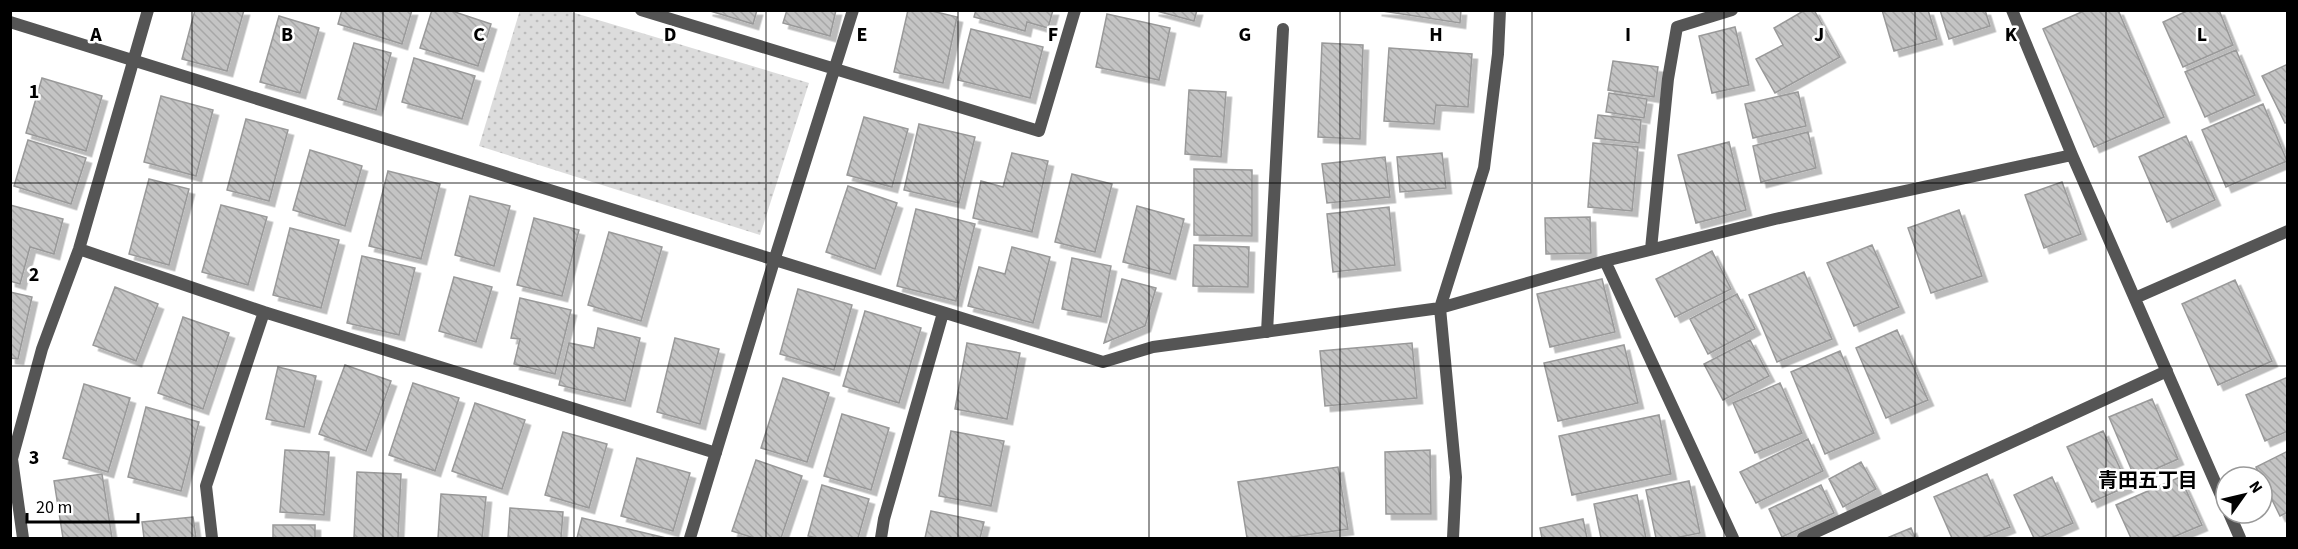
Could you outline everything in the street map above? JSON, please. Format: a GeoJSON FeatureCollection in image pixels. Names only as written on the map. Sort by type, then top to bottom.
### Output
{"type":"FeatureCollection","features":[{"type":"Feature","properties":{"kind":"lane"},"geometry":{"type":"LineString","coordinates":[[23,538],[12,459],[42,349],[79,249],[148,10]]}},
{"type":"Feature","properties":{"kind":"lane"},"geometry":{"type":"LineString","coordinates":[[641,10],[1039,131],[1075,10]]}},
{"type":"Feature","properties":{"kind":"lane"},"geometry":{"type":"LineString","coordinates":[[690,538],[853,10]]}},
{"type":"Feature","properties":{"kind":"lane"},"geometry":{"type":"LineString","coordinates":[[1453,538],[1456,477],[1440,308],[1484,168],[1498,54],[1500,10]]}},
{"type":"Feature","properties":{"kind":"lane"},"geometry":{"type":"LineString","coordinates":[[1651,249],[1668,79],[1677,27],[1732,10]]}},
{"type":"Feature","properties":{"kind":"lane"},"geometry":{"type":"LineString","coordinates":[[2013,11],[2072,155],[2214,479]]}},
{"type":"Feature","properties":{"kind":"lane"},"geometry":{"type":"LineString","coordinates":[[10,22],[1103,362],[1153,347],[1440,308],[1651,249],[1775,219],[2072,155]]}},
{"type":"Feature","properties":{"kind":"lane"},"geometry":{"type":"LineString","coordinates":[[1267,332],[1283,29]]}},
{"type":"Feature","properties":{"kind":"lane"},"geometry":{"type":"LineString","coordinates":[[2135,298],[2288,231]]}},
{"type":"Feature","properties":{"kind":"lane"},"geometry":{"type":"LineString","coordinates":[[79,249],[264,312],[716,453]]}},
{"type":"Feature","properties":{"kind":"lane"},"geometry":{"type":"LineString","coordinates":[[1605,261],[1733,538]]}},
{"type":"Feature","properties":{"kind":"lane"},"geometry":{"type":"LineString","coordinates":[[212,538],[206,486],[264,312]]}},
{"type":"Feature","properties":{"kind":"lane"},"geometry":{"type":"LineString","coordinates":[[881,538],[884,519],[944,313]]}},
{"type":"Feature","properties":{"kind":"lane"},"geometry":{"type":"LineString","coordinates":[[1803,538],[2167,371]]}},
{"type":"Feature","properties":{"kind":"shaded area"},"geometry":{"type":"Polygon","coordinates":[[[520,10],[568,11],[809,83],[760,235],[479,146],[520,10]]]}},
{"type":"Feature","properties":{"kind":"building"},"geometry":{"type":"Polygon","coordinates":[[[195,10],[244,10],[227,71],[182,59],[195,10]]]}},
{"type":"Feature","properties":{"kind":"building"},"geometry":{"type":"Polygon","coordinates":[[[342,10],[412,10],[402,44],[338,24],[342,10]]]}},
{"type":"Feature","properties":{"kind":"building"},"geometry":{"type":"Polygon","coordinates":[[[432,10],[449,10],[491,24],[478,66],[420,48],[432,10]]]}},
{"type":"Feature","properties":{"kind":"building"},"geometry":{"type":"Polygon","coordinates":[[[707,10],[757,10],[753,24],[707,10]]]}},
{"type":"Feature","properties":{"kind":"building"},"geometry":{"type":"Polygon","coordinates":[[[787,10],[836,10],[830,36],[783,23],[787,10]]]}},
{"type":"Feature","properties":{"kind":"building"},"geometry":{"type":"Polygon","coordinates":[[[908,10],[928,10],[957,17],[943,83],[894,72],[908,10]]]}},
{"type":"Feature","properties":{"kind":"building"},"geometry":{"type":"Polygon","coordinates":[[[976,10],[1053,10],[1048,28],[1027,22],[1025,31],[974,17],[976,10]]]}},
{"type":"Feature","properties":{"kind":"building"},"geometry":{"type":"Polygon","coordinates":[[[1153,10],[1197,10],[1194,21],[1153,10]]]}},
{"type":"Feature","properties":{"kind":"building"},"geometry":{"type":"Polygon","coordinates":[[[1376,10],[1461,10],[1460,23],[1376,10]]]}},
{"type":"Feature","properties":{"kind":"building"},"geometry":{"type":"Polygon","coordinates":[[[1805,10],[1814,10],[1840,57],[1775,93],[1756,59],[1783,45],[1774,28],[1805,10]]]}},
{"type":"Feature","properties":{"kind":"building"},"geometry":{"type":"Polygon","coordinates":[[[1882,10],[1928,10],[1937,39],[1894,51],[1882,10]]]}},
{"type":"Feature","properties":{"kind":"building"},"geometry":{"type":"Polygon","coordinates":[[[1940,10],[1985,10],[1990,26],[1949,39],[1940,10]]]}},
{"type":"Feature","properties":{"kind":"building"},"geometry":{"type":"Polygon","coordinates":[[[2086,10],[2118,10],[2164,117],[2094,147],[2043,29],[2086,10]]]}},
{"type":"Feature","properties":{"kind":"building"},"geometry":{"type":"Polygon","coordinates":[[[2189,10],[2219,10],[2233,45],[2183,67],[2163,22],[2189,10]]]}},
{"type":"Feature","properties":{"kind":"building"},"geometry":{"type":"Polygon","coordinates":[[[1107,14],[1170,28],[1159,80],[1096,67],[1107,14]]]}},
{"type":"Feature","properties":{"kind":"building"},"geometry":{"type":"Polygon","coordinates":[[[279,16],[319,28],[300,93],[260,82],[279,16]]]}},
{"type":"Feature","properties":{"kind":"building"},"geometry":{"type":"Polygon","coordinates":[[[1735,27],[1749,85],[1712,93],[1699,36],[1735,27]]]}},
{"type":"Feature","properties":{"kind":"building"},"geometry":{"type":"Polygon","coordinates":[[[971,29],[1043,47],[1030,98],[958,80],[971,29]]]}},
{"type":"Feature","properties":{"kind":"building"},"geometry":{"type":"Polygon","coordinates":[[[354,43],[391,53],[376,110],[338,99],[354,43]]]}},
{"type":"Feature","properties":{"kind":"building"},"geometry":{"type":"Polygon","coordinates":[[[1322,43],[1363,45],[1360,139],[1318,137],[1322,43]]]}},
{"type":"Feature","properties":{"kind":"building"},"geometry":{"type":"Polygon","coordinates":[[[1389,48],[1472,54],[1468,107],[1436,105],[1434,124],[1384,121],[1389,48]]]}},
{"type":"Feature","properties":{"kind":"building"},"geometry":{"type":"Polygon","coordinates":[[[2236,50],[2255,95],[2205,117],[2185,72],[2236,50]]]}},
{"type":"Feature","properties":{"kind":"building"},"geometry":{"type":"Polygon","coordinates":[[[414,58],[475,76],[462,119],[402,102],[414,58]]]}},
{"type":"Feature","properties":{"kind":"building"},"geometry":{"type":"Polygon","coordinates":[[[1613,61],[1658,67],[1654,97],[1608,90],[1613,61]]]}},
{"type":"Feature","properties":{"kind":"building"},"geometry":{"type":"Polygon","coordinates":[[[2288,64],[2288,122],[2285,123],[2262,76],[2288,64]]]}},
{"type":"Feature","properties":{"kind":"building"},"geometry":{"type":"Polygon","coordinates":[[[42,78],[102,96],[86,151],[26,133],[42,78]]]}},
{"type":"Feature","properties":{"kind":"building"},"geometry":{"type":"Polygon","coordinates":[[[1189,90],[1226,92],[1221,157],[1185,154],[1189,90]]]}},
{"type":"Feature","properties":{"kind":"building"},"geometry":{"type":"Polygon","coordinates":[[[1798,92],[1806,126],[1753,138],[1745,104],[1798,92]]]}},
{"type":"Feature","properties":{"kind":"building"},"geometry":{"type":"Polygon","coordinates":[[[1609,93],[1647,99],[1644,118],[1606,112],[1609,93]]]}},
{"type":"Feature","properties":{"kind":"building"},"geometry":{"type":"Polygon","coordinates":[[[161,96],[213,110],[196,176],[144,162],[161,96]]]}},
{"type":"Feature","properties":{"kind":"building"},"geometry":{"type":"Polygon","coordinates":[[[2263,104],[2287,161],[2226,187],[2202,130],[2263,104]]]}},
{"type":"Feature","properties":{"kind":"building"},"geometry":{"type":"Polygon","coordinates":[[[1598,115],[1641,120],[1639,143],[1595,138],[1598,115]]]}},
{"type":"Feature","properties":{"kind":"building"},"geometry":{"type":"Polygon","coordinates":[[[864,117],[908,129],[892,187],[847,175],[864,117]]]}},
{"type":"Feature","properties":{"kind":"building"},"geometry":{"type":"Polygon","coordinates":[[[246,119],[288,130],[269,201],[227,190],[246,119]]]}},
{"type":"Feature","properties":{"kind":"building"},"geometry":{"type":"Polygon","coordinates":[[[919,124],[975,137],[959,203],[904,190],[919,124]]]}},
{"type":"Feature","properties":{"kind":"building"},"geometry":{"type":"Polygon","coordinates":[[[1808,132],[1816,168],[1761,182],[1753,146],[1808,132]]]}},
{"type":"Feature","properties":{"kind":"building"},"geometry":{"type":"Polygon","coordinates":[[[2186,136],[2215,200],[2167,222],[2139,157],[2186,136]]]}},
{"type":"Feature","properties":{"kind":"building"},"geometry":{"type":"Polygon","coordinates":[[[28,140],[86,158],[71,204],[14,186],[28,140]]]}},
{"type":"Feature","properties":{"kind":"building"},"geometry":{"type":"Polygon","coordinates":[[[1729,142],[1746,210],[1696,223],[1678,155],[1729,142]]]}},
{"type":"Feature","properties":{"kind":"building"},"geometry":{"type":"Polygon","coordinates":[[[1593,143],[1638,147],[1632,211],[1588,207],[1593,143]]]}},
{"type":"Feature","properties":{"kind":"building"},"geometry":{"type":"Polygon","coordinates":[[[310,150],[362,166],[345,226],[293,210],[310,150]]]}},
{"type":"Feature","properties":{"kind":"building"},"geometry":{"type":"Polygon","coordinates":[[[1012,153],[1048,161],[1032,232],[973,218],[981,181],[1003,187],[1012,153]]]}},
{"type":"Feature","properties":{"kind":"building"},"geometry":{"type":"Polygon","coordinates":[[[1442,153],[1446,188],[1400,192],[1397,157],[1442,153]]]}},
{"type":"Feature","properties":{"kind":"building"},"geometry":{"type":"Polygon","coordinates":[[[1385,157],[1390,197],[1327,203],[1322,164],[1385,157]]]}},
{"type":"Feature","properties":{"kind":"building"},"geometry":{"type":"Polygon","coordinates":[[[1194,169],[1252,170],[1252,236],[1194,235],[1194,169]]]}},
{"type":"Feature","properties":{"kind":"building"},"geometry":{"type":"Polygon","coordinates":[[[388,171],[440,184],[421,259],[369,246],[388,171]]]}},
{"type":"Feature","properties":{"kind":"building"},"geometry":{"type":"Polygon","coordinates":[[[1072,174],[1112,184],[1095,252],[1055,242],[1072,174]]]}},
{"type":"Feature","properties":{"kind":"building"},"geometry":{"type":"Polygon","coordinates":[[[149,179],[189,189],[169,265],[129,254],[149,179]]]}},
{"type":"Feature","properties":{"kind":"building"},"geometry":{"type":"Polygon","coordinates":[[[2062,182],[2081,234],[2044,248],[2025,195],[2062,182]]]}},
{"type":"Feature","properties":{"kind":"building"},"geometry":{"type":"Polygon","coordinates":[[[848,186],[897,203],[875,269],[826,252],[848,186]]]}},
{"type":"Feature","properties":{"kind":"building"},"geometry":{"type":"Polygon","coordinates":[[[470,196],[510,206],[494,266],[455,255],[470,196]]]}},
{"type":"Feature","properties":{"kind":"building"},"geometry":{"type":"Polygon","coordinates":[[[10,205],[63,219],[54,254],[30,247],[20,284],[10,281],[10,205]]]}},
{"type":"Feature","properties":{"kind":"building"},"geometry":{"type":"Polygon","coordinates":[[[221,205],[267,217],[248,285],[202,272],[221,205]]]}},
{"type":"Feature","properties":{"kind":"building"},"geometry":{"type":"Polygon","coordinates":[[[1137,206],[1184,219],[1170,274],[1123,262],[1137,206]]]}},
{"type":"Feature","properties":{"kind":"building"},"geometry":{"type":"Polygon","coordinates":[[[1389,207],[1395,265],[1333,272],[1327,214],[1389,207]]]}},
{"type":"Feature","properties":{"kind":"building"},"geometry":{"type":"Polygon","coordinates":[[[916,209],[975,224],[956,301],[897,286],[916,209]]]}},
{"type":"Feature","properties":{"kind":"building"},"geometry":{"type":"Polygon","coordinates":[[[1959,210],[1982,276],[1931,293],[1908,228],[1959,210]]]}},
{"type":"Feature","properties":{"kind":"building"},"geometry":{"type":"Polygon","coordinates":[[[1590,217],[1591,253],[1546,254],[1545,218],[1590,217]]]}},
{"type":"Feature","properties":{"kind":"building"},"geometry":{"type":"Polygon","coordinates":[[[534,218],[579,230],[562,296],[517,285],[534,218]]]}},
{"type":"Feature","properties":{"kind":"building"},"geometry":{"type":"Polygon","coordinates":[[[290,228],[339,240],[321,308],[273,295],[290,228]]]}},
{"type":"Feature","properties":{"kind":"building"},"geometry":{"type":"Polygon","coordinates":[[[609,232],[662,247],[641,321],[588,305],[609,232]]]}},
{"type":"Feature","properties":{"kind":"building"},"geometry":{"type":"Polygon","coordinates":[[[1194,245],[1249,247],[1248,287],[1193,286],[1194,245]]]}},
{"type":"Feature","properties":{"kind":"building"},"geometry":{"type":"Polygon","coordinates":[[[1872,245],[1899,307],[1854,326],[1827,263],[1872,245]]]}},
{"type":"Feature","properties":{"kind":"building"},"geometry":{"type":"Polygon","coordinates":[[[1012,247],[1050,257],[1033,323],[968,306],[979,267],[1005,274],[1012,247]]]}},
{"type":"Feature","properties":{"kind":"building"},"geometry":{"type":"Polygon","coordinates":[[[1712,251],[1731,289],[1675,317],[1656,279],[1712,251]]]}},
{"type":"Feature","properties":{"kind":"building"},"geometry":{"type":"Polygon","coordinates":[[[362,256],[415,268],[399,335],[347,323],[362,256]]]}},
{"type":"Feature","properties":{"kind":"building"},"geometry":{"type":"Polygon","coordinates":[[[1072,258],[1111,266],[1101,317],[1062,309],[1072,258]]]}},
{"type":"Feature","properties":{"kind":"building"},"geometry":{"type":"Polygon","coordinates":[[[1804,272],[1832,339],[1777,362],[1749,295],[1804,272]]]}},
{"type":"Feature","properties":{"kind":"building"},"geometry":{"type":"Polygon","coordinates":[[[454,277],[492,287],[476,342],[439,331],[454,277]]]}},
{"type":"Feature","properties":{"kind":"building"},"geometry":{"type":"Polygon","coordinates":[[[1122,279],[1156,288],[1145,326],[1104,343],[1122,279]]]}},
{"type":"Feature","properties":{"kind":"building"},"geometry":{"type":"Polygon","coordinates":[[[1602,279],[1615,332],[1550,347],[1537,294],[1602,279]]]}},
{"type":"Feature","properties":{"kind":"building"},"geometry":{"type":"Polygon","coordinates":[[[2235,280],[2272,361],[2218,385],[2182,304],[2235,280]]]}},
{"type":"Feature","properties":{"kind":"building"},"geometry":{"type":"Polygon","coordinates":[[[115,287],[158,304],[136,361],[93,345],[115,287]]]}},
{"type":"Feature","properties":{"kind":"building"},"geometry":{"type":"Polygon","coordinates":[[[798,289],[852,305],[834,370],[780,354],[798,289]]]}},
{"type":"Feature","properties":{"kind":"building"},"geometry":{"type":"Polygon","coordinates":[[[10,292],[32,297],[18,359],[10,358],[10,292]]]}},
{"type":"Feature","properties":{"kind":"building"},"geometry":{"type":"Polygon","coordinates":[[[1737,294],[1755,329],[1708,354],[1690,319],[1737,294]]]}},
{"type":"Feature","properties":{"kind":"building"},"geometry":{"type":"Polygon","coordinates":[[[520,298],[571,310],[555,374],[514,364],[520,339],[511,338],[520,298]]]}},
{"type":"Feature","properties":{"kind":"building"},"geometry":{"type":"Polygon","coordinates":[[[865,311],[921,328],[899,403],[843,386],[865,311]]]}},
{"type":"Feature","properties":{"kind":"building"},"geometry":{"type":"Polygon","coordinates":[[[183,317],[229,333],[203,409],[158,393],[183,317]]]}},
{"type":"Feature","properties":{"kind":"building"},"geometry":{"type":"Polygon","coordinates":[[[598,328],[640,338],[625,401],[559,385],[569,343],[594,348],[598,328]]]}},
{"type":"Feature","properties":{"kind":"building"},"geometry":{"type":"Polygon","coordinates":[[[1897,330],[1928,400],[1886,418],[1856,348],[1897,330]]]}},
{"type":"Feature","properties":{"kind":"building"},"geometry":{"type":"Polygon","coordinates":[[[675,338],[719,349],[700,424],[657,412],[675,338]]]}},
{"type":"Feature","properties":{"kind":"building"},"geometry":{"type":"Polygon","coordinates":[[[1750,340],[1769,376],[1723,400],[1704,364],[1750,340]]]}},
{"type":"Feature","properties":{"kind":"building"},"geometry":{"type":"Polygon","coordinates":[[[967,343],[1020,353],[1007,419],[955,409],[967,343]]]}},
{"type":"Feature","properties":{"kind":"building"},"geometry":{"type":"Polygon","coordinates":[[[1412,343],[1417,398],[1325,406],[1320,351],[1412,343]]]}},
{"type":"Feature","properties":{"kind":"building"},"geometry":{"type":"Polygon","coordinates":[[[1624,345],[1638,403],[1558,421],[1544,363],[1624,345]]]}},
{"type":"Feature","properties":{"kind":"building"},"geometry":{"type":"Polygon","coordinates":[[[1840,351],[1874,433],[1825,454],[1791,372],[1840,351]]]}},
{"type":"Feature","properties":{"kind":"building"},"geometry":{"type":"Polygon","coordinates":[[[345,365],[391,381],[366,451],[319,434],[345,365]]]}},
{"type":"Feature","properties":{"kind":"building"},"geometry":{"type":"Polygon","coordinates":[[[278,367],[316,376],[304,427],[266,419],[278,367]]]}},
{"type":"Feature","properties":{"kind":"building"},"geometry":{"type":"Polygon","coordinates":[[[2288,377],[2288,431],[2265,441],[2246,395],[2288,377]]]}},
{"type":"Feature","properties":{"kind":"building"},"geometry":{"type":"Polygon","coordinates":[[[783,378],[829,393],[807,462],[761,448],[783,378]]]}},
{"type":"Feature","properties":{"kind":"building"},"geometry":{"type":"Polygon","coordinates":[[[413,383],[459,398],[435,471],[389,455],[413,383]]]}},
{"type":"Feature","properties":{"kind":"building"},"geometry":{"type":"Polygon","coordinates":[[[1780,383],[1802,433],[1755,453],[1733,403],[1780,383]]]}},
{"type":"Feature","properties":{"kind":"building"},"geometry":{"type":"Polygon","coordinates":[[[84,384],[130,398],[108,472],[63,458],[84,384]]]}},
{"type":"Feature","properties":{"kind":"building"},"geometry":{"type":"Polygon","coordinates":[[[2152,399],[2178,459],[2135,478],[2109,417],[2152,399]]]}},
{"type":"Feature","properties":{"kind":"building"},"geometry":{"type":"Polygon","coordinates":[[[475,403],[525,420],[502,489],[452,471],[475,403]]]}},
{"type":"Feature","properties":{"kind":"building"},"geometry":{"type":"Polygon","coordinates":[[[146,407],[199,422],[181,491],[128,477],[146,407]]]}},
{"type":"Feature","properties":{"kind":"building"},"geometry":{"type":"Polygon","coordinates":[[[842,414],[889,428],[871,490],[824,476],[842,414]]]}},
{"type":"Feature","properties":{"kind":"building"},"geometry":{"type":"Polygon","coordinates":[[[1659,415],[1671,474],[1572,495],[1559,436],[1659,415]]]}},
{"type":"Feature","properties":{"kind":"building"},"geometry":{"type":"Polygon","coordinates":[[[951,431],[1004,441],[991,506],[939,496],[951,431]]]}},
{"type":"Feature","properties":{"kind":"building"},"geometry":{"type":"Polygon","coordinates":[[[2103,431],[2128,486],[2092,502],[2067,447],[2103,431]]]}},
{"type":"Feature","properties":{"kind":"building"},"geometry":{"type":"Polygon","coordinates":[[[563,432],[607,444],[589,508],[545,495],[563,432]]]}},
{"type":"Feature","properties":{"kind":"building"},"geometry":{"type":"Polygon","coordinates":[[[1808,439],[1823,471],[1756,503],[1740,472],[1808,439]]]}},
{"type":"Feature","properties":{"kind":"building"},"geometry":{"type":"Polygon","coordinates":[[[285,450],[329,452],[324,515],[280,512],[285,450]]]}},
{"type":"Feature","properties":{"kind":"building"},"geometry":{"type":"Polygon","coordinates":[[[1430,450],[1431,514],[1386,514],[1385,452],[1430,450]]]}},
{"type":"Feature","properties":{"kind":"building"},"geometry":{"type":"Polygon","coordinates":[[[2288,451],[2288,512],[2280,516],[2274,504],[2274,465],[2260,465],[2288,451]]]}},
{"type":"Feature","properties":{"kind":"building"},"geometry":{"type":"Polygon","coordinates":[[[637,458],[690,473],[673,531],[621,516],[637,458]]]}},
{"type":"Feature","properties":{"kind":"building"},"geometry":{"type":"Polygon","coordinates":[[[756,460],[802,476],[781,538],[754,538],[732,531],[756,460]]]}},
{"type":"Feature","properties":{"kind":"building"},"geometry":{"type":"Polygon","coordinates":[[[1861,462],[1876,489],[1843,507],[1829,479],[1861,462]]]}},
{"type":"Feature","properties":{"kind":"building"},"geometry":{"type":"Polygon","coordinates":[[[1338,467],[1348,529],[1284,538],[1247,538],[1238,482],[1338,467]]]}},
{"type":"Feature","properties":{"kind":"building"},"geometry":{"type":"Polygon","coordinates":[[[357,472],[401,474],[398,538],[354,538],[357,472]]]}},
{"type":"Feature","properties":{"kind":"building"},"geometry":{"type":"Polygon","coordinates":[[[102,474],[112,538],[63,538],[54,481],[102,474]]]}},
{"type":"Feature","properties":{"kind":"building"},"geometry":{"type":"Polygon","coordinates":[[[1987,474],[2010,527],[1982,538],[1952,538],[1934,497],[1987,474]]]}},
{"type":"Feature","properties":{"kind":"building"},"geometry":{"type":"Polygon","coordinates":[[[2052,477],[2073,523],[2034,538],[2014,495],[2052,477]]]}},
{"type":"Feature","properties":{"kind":"building"},"geometry":{"type":"Polygon","coordinates":[[[2180,477],[2202,525],[2171,538],[2131,538],[2116,505],[2180,477]]]}},
{"type":"Feature","properties":{"kind":"building"},"geometry":{"type":"Polygon","coordinates":[[[1689,481],[1700,533],[1675,538],[1656,538],[1646,490],[1689,481]]]}},
{"type":"Feature","properties":{"kind":"building"},"geometry":{"type":"Polygon","coordinates":[[[822,485],[869,499],[858,538],[808,536],[822,485]]]}},
{"type":"Feature","properties":{"kind":"building"},"geometry":{"type":"Polygon","coordinates":[[[1821,485],[1834,513],[1782,537],[1769,509],[1821,485]]]}},
{"type":"Feature","properties":{"kind":"building"},"geometry":{"type":"Polygon","coordinates":[[[441,494],[486,497],[482,538],[438,538],[441,494]]]}},
{"type":"Feature","properties":{"kind":"building"},"geometry":{"type":"Polygon","coordinates":[[[1637,495],[1646,538],[1601,538],[1594,504],[1637,495]]]}},
{"type":"Feature","properties":{"kind":"building"},"geometry":{"type":"Polygon","coordinates":[[[510,508],[563,512],[561,538],[508,538],[510,508]]]}},
{"type":"Feature","properties":{"kind":"building"},"geometry":{"type":"Polygon","coordinates":[[[931,511],[984,522],[980,538],[925,538],[931,511]]]}},
{"type":"Feature","properties":{"kind":"building"},"geometry":{"type":"Polygon","coordinates":[[[193,517],[196,538],[144,538],[142,522],[193,517]]]}},
{"type":"Feature","properties":{"kind":"building"},"geometry":{"type":"Polygon","coordinates":[[[582,518],[666,538],[577,538],[582,518]]]}},
{"type":"Feature","properties":{"kind":"building"},"geometry":{"type":"Polygon","coordinates":[[[1583,519],[1587,538],[1542,538],[1540,528],[1583,519]]]}},
{"type":"Feature","properties":{"kind":"building"},"geometry":{"type":"Polygon","coordinates":[[[273,525],[315,525],[315,538],[273,538],[273,525]]]}},
{"type":"Feature","properties":{"kind":"building"},"geometry":{"type":"Polygon","coordinates":[[[1911,528],[1915,538],[1887,538],[1911,528]]]}},
{"type":"Feature","properties":{"kind":"district","name":"青田五丁目"},"geometry":{"type":"Point","coordinates":[2148,481]}}]}
